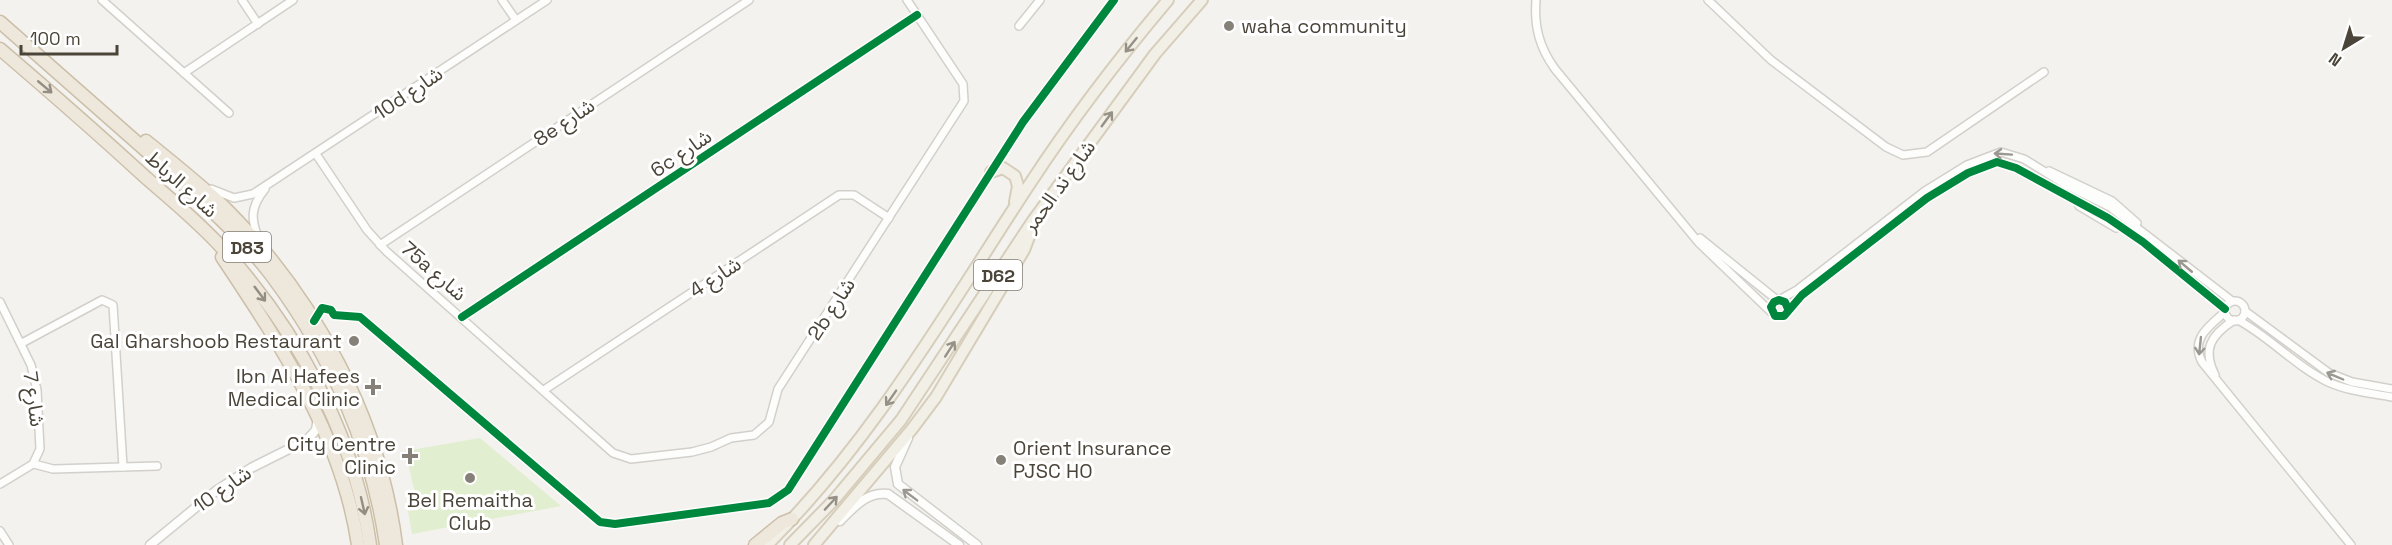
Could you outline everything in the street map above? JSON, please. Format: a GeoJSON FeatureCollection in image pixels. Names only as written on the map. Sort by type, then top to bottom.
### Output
{"type":"FeatureCollection","features":[{"type":"Feature","properties":{"kind":"highway","name":"شارع الرباط"},"geometry":{"type":"LineString","coordinates":[[0,22],[210,209],[238,236],[278,285],[328,365],[357,430],[374,482],[386,545]]}},
{"type":"Feature","properties":{"kind":"highway","name":"شارع الرباط"},"geometry":{"type":"LineString","coordinates":[[0,49],[201,226],[262,296],[296,348],[320,392],[351,464],[362,502],[370,545]]}},
{"type":"Feature","properties":{"kind":"highway"},"geometry":{"type":"LineString","coordinates":[[77,90],[119,119],[226,209],[265,253],[314,321],[339,364],[361,411],[379,466],[396,545]]}},
{"type":"Feature","properties":{"kind":"highway"},"geometry":{"type":"LineString","coordinates":[[201,226],[283,350],[318,415],[332,451],[358,545]]}},
{"type":"Feature","properties":{"kind":"highway"},"geometry":{"type":"LineString","coordinates":[[755,545],[782,523],[792,519]]}},
{"type":"Feature","properties":{"kind":"main road","name":"شارع ند الحمر"},"geometry":{"type":"LineString","coordinates":[[766,545],[836,470],[893,396],[1076,116],[1168,0]]}},
{"type":"Feature","properties":{"kind":"main road","name":"شارع ند الحمر"},"geometry":{"type":"LineString","coordinates":[[790,545],[834,500],[901,420],[1032,222],[1155,54],[1200,2]]}},
{"type":"Feature","properties":{"kind":"main road"},"geometry":{"type":"LineString","coordinates":[[991,171],[1004,168],[1015,176],[1018,186],[1014,208]]}},
{"type":"Feature","properties":{"kind":"main road"},"geometry":{"type":"LineString","coordinates":[[814,545],[912,429],[980,326],[1024,250],[1032,222]]}},
{"type":"Feature","properties":{"kind":"street"},"geometry":{"type":"LineString","coordinates":[[102,0],[229,113]]}},
{"type":"Feature","properties":{"kind":"street"},"geometry":{"type":"LineString","coordinates":[[242,0],[258,24]]}},
{"type":"Feature","properties":{"kind":"street"},"geometry":{"type":"LineString","coordinates":[[184,73],[294,0]]}},
{"type":"Feature","properties":{"kind":"street"},"geometry":{"type":"LineString","coordinates":[[502,0],[516,20]]}},
{"type":"Feature","properties":{"kind":"street","name":"10d شارع"},"geometry":{"type":"LineString","coordinates":[[181,170],[221,195],[234,198],[253,194],[547,0]]}},
{"type":"Feature","properties":{"kind":"street","name":"8e شارع"},"geometry":{"type":"LineString","coordinates":[[380,245],[748,0]]}},
{"type":"Feature","properties":{"kind":"street"},"geometry":{"type":"LineString","coordinates":[[907,0],[916,15]]}},
{"type":"Feature","properties":{"kind":"street"},"geometry":{"type":"LineString","coordinates":[[1019,26],[1040,0]]}},
{"type":"Feature","properties":{"kind":"street"},"geometry":{"type":"LineString","coordinates":[[314,321],[322,308],[331,310],[334,315],[360,317],[600,522],[615,524],[770,503],[788,490],[991,171],[1058,73],[1114,0]]}},
{"type":"Feature","properties":{"kind":"street"},"geometry":{"type":"LineString","coordinates":[[1536,0],[1537,34],[1547,58],[1709,254],[1772,313],[1782,316],[1802,295],[1927,198],[1984,165],[1997,162],[2010,165],[2072,198],[2143,242],[2236,320],[2257,330],[2326,381],[2350,390],[2392,397]]}},
{"type":"Feature","properties":{"kind":"street"},"geometry":{"type":"LineString","coordinates":[[1708,0],[1793,78],[1886,147],[1903,155],[1928,152],[2044,72]]}},
{"type":"Feature","properties":{"kind":"street","name":"2b شارع"},"geometry":{"type":"LineString","coordinates":[[636,459],[698,451],[730,438],[754,435],[763,430],[771,418],[778,389],[963,101],[963,84],[916,15]]}},
{"type":"Feature","properties":{"kind":"street","name":"6c شارع"},"geometry":{"type":"LineString","coordinates":[[462,317],[916,15]]}},
{"type":"Feature","properties":{"kind":"street"},"geometry":{"type":"LineString","coordinates":[[1772,313],[1771,305],[1797,290],[1945,177],[1994,153],[2008,153],[2024,159],[2066,185],[2110,207],[2232,301],[2240,302],[2245,311],[2329,373],[2352,382],[2392,389]]}},
{"type":"Feature","properties":{"kind":"street","name":"75a شارع"},"geometry":{"type":"LineString","coordinates":[[316,154],[380,245],[613,453],[621,457],[636,459]]}},
{"type":"Feature","properties":{"kind":"street","name":"10d شارع"},"geometry":{"type":"LineString","coordinates":[[265,253],[253,224],[252,211],[257,199],[269,185]]}},
{"type":"Feature","properties":{"kind":"street","name":"شارع 4"},"geometry":{"type":"LineString","coordinates":[[544,390],[839,195],[854,195],[889,218]]}},
{"type":"Feature","properties":{"kind":"street"},"geometry":{"type":"LineString","coordinates":[[1680,219],[1714,251],[1778,300],[1785,302],[1788,309]]}},
{"type":"Feature","properties":{"kind":"street"},"geometry":{"type":"LineString","coordinates":[[22,344],[102,300],[111,303],[114,309],[123,467]]}},
{"type":"Feature","properties":{"kind":"street"},"geometry":{"type":"LineString","coordinates":[[2232,301],[2202,333],[2198,348],[2202,363],[2351,545]]}},
{"type":"Feature","properties":{"kind":"street","name":"شارع 7"},"geometry":{"type":"LineString","coordinates":[[0,302],[22,344],[37,390],[39,457]]}},
{"type":"Feature","properties":{"kind":"street"},"geometry":{"type":"LineString","coordinates":[[2219,383],[2209,360],[2209,345],[2216,333],[2245,311]]}},
{"type":"Feature","properties":{"kind":"street","name":"شارع 10"},"geometry":{"type":"LineString","coordinates":[[150,545],[217,490],[267,459],[300,444],[316,430],[318,415]]}},
{"type":"Feature","properties":{"kind":"street"},"geometry":{"type":"LineString","coordinates":[[912,429],[896,464],[896,479],[904,491],[977,545]]}},
{"type":"Feature","properties":{"kind":"street"},"geometry":{"type":"LineString","coordinates":[[300,444],[315,444],[332,451]]}},
{"type":"Feature","properties":{"kind":"street"},"geometry":{"type":"LineString","coordinates":[[1,483],[34,464],[39,457],[54,469]]}},
{"type":"Feature","properties":{"kind":"street"},"geometry":{"type":"LineString","coordinates":[[34,464],[54,469],[157,466]]}},
{"type":"Feature","properties":{"kind":"street"},"geometry":{"type":"LineString","coordinates":[[826,533],[865,497],[883,493],[896,498],[959,545]]}},
{"type":"Feature","properties":{"kind":"street"},"geometry":{"type":"LineString","coordinates":[[939,530],[945,526],[952,526]]}},
{"type":"Feature","properties":{"kind":"green space","name":"Bel Remaitha Club"},"geometry":{"type":"Polygon","coordinates":[[[480,438],[561,506],[412,534],[408,511],[419,510],[405,451],[480,438]]]}},
{"type":"Feature","properties":{"kind":"cycle path"},"geometry":{"type":"LineString","coordinates":[[314,321],[322,308],[331,310],[334,315],[360,317],[600,522],[615,524],[769,503],[788,490],[1023,122],[1114,0]]}},
{"type":"Feature","properties":{"kind":"cycle path"},"geometry":{"type":"LineString","coordinates":[[462,317],[917,15]]}},
{"type":"Feature","properties":{"kind":"cycle path"},"geometry":{"type":"LineString","coordinates":[[1788,309],[1785,302],[1779,300],[1771,307],[1775,316],[1784,316],[1802,295],[1927,198],[1968,173],[1997,162],[2016,168],[2108,218],[2143,242],[2225,309]]}},
{"type":"Feature","properties":{"kind":"place","name":"waha community"},"geometry":{"type":"Point","coordinates":[1229,26]}},
{"type":"Feature","properties":{"kind":"place","name":"Gal Gharshoob Restaurant"},"geometry":{"type":"Point","coordinates":[354,341]}},
{"type":"Feature","properties":{"kind":"place","name":"Ibn Al Hafees Medical Clinic"},"geometry":{"type":"Point","coordinates":[373,387]}},
{"type":"Feature","properties":{"kind":"place","name":"City Centre Clinic"},"geometry":{"type":"Point","coordinates":[410,456]}},
{"type":"Feature","properties":{"kind":"place","name":"Orient Insurance PJSC HO"},"geometry":{"type":"Point","coordinates":[1001,460]}},
{"type":"Feature","properties":{"kind":"place","name":"Bel Remaitha Club"},"geometry":{"type":"Point","coordinates":[470,478]}}]}
